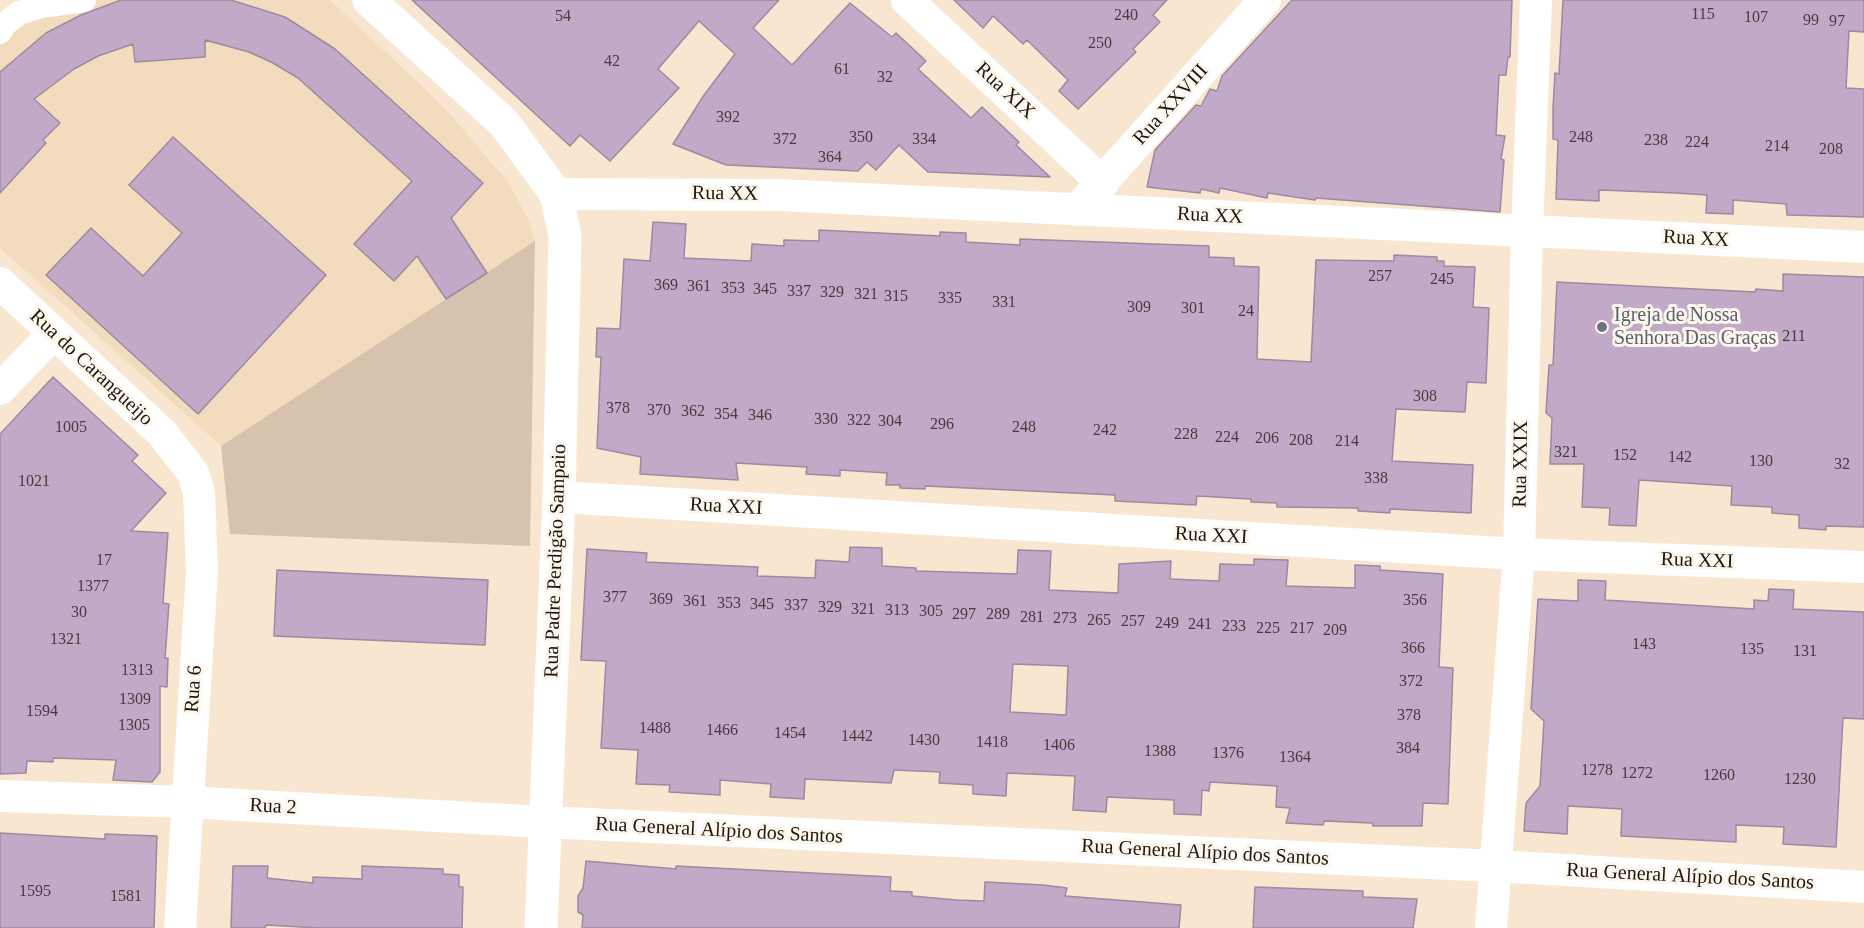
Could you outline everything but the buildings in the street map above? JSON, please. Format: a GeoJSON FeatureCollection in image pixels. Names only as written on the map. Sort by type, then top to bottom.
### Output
{"type":"FeatureCollection","features":[{"type":"Feature","properties":{"kind":"main road"},"geometry":{"type":"LineString","coordinates":[[369,0],[504,123],[556,194]]}},
{"type":"Feature","properties":{"kind":"main road","name":"Rua Padre Perdigão Sampaio"},"geometry":{"type":"LineString","coordinates":[[541,928],[559,497],[565,235],[556,194]]}},
{"type":"Feature","properties":{"kind":"street"},"geometry":{"type":"LineString","coordinates":[[0,32],[4,24],[19,13],[41,6],[84,0]]}},
{"type":"Feature","properties":{"kind":"street","name":"Rua XIX"},"geometry":{"type":"LineString","coordinates":[[907,0],[1103,183]]}},
{"type":"Feature","properties":{"kind":"street","name":"Rua XXVIII"},"geometry":{"type":"LineString","coordinates":[[1077,210],[1265,0]]}},
{"type":"Feature","properties":{"kind":"street","name":"Rua XXIX"},"geometry":{"type":"LineString","coordinates":[[1491,928],[1519,554],[1527,231],[1536,0]]}},
{"type":"Feature","properties":{"kind":"street","name":"Rua XX"},"geometry":{"type":"LineString","coordinates":[[556,194],[778,195],[1864,247]]}},
{"type":"Feature","properties":{"kind":"street","name":"Rua do Carangueijo"},"geometry":{"type":"LineString","coordinates":[[0,283],[162,433],[180,455]]}},
{"type":"Feature","properties":{"kind":"street"},"geometry":{"type":"LineString","coordinates":[[0,388],[54,333]]}},
{"type":"Feature","properties":{"kind":"street","name":"Rua 6"},"geometry":{"type":"LineString","coordinates":[[180,455],[192,473],[199,493],[202,528],[202,571],[180,928]]}},
{"type":"Feature","properties":{"kind":"street","name":"Rua XXI"},"geometry":{"type":"LineString","coordinates":[[559,497],[1519,554],[1864,567]]}},
{"type":"Feature","properties":{"kind":"street","name":"Rua 2"},"geometry":{"type":"LineString","coordinates":[[0,796],[186,802],[545,822]]}},
{"type":"Feature","properties":{"kind":"street","name":"Rua General Alípio dos Santos"},"geometry":{"type":"LineString","coordinates":[[545,822],[1494,866],[1864,887]]}},
{"type":"Feature","properties":{"kind":"shaded area"},"geometry":{"type":"Polygon","coordinates":[[[84,0],[330,0],[442,105],[508,182],[529,221],[535,241],[221,446],[0,248],[0,32],[84,0]]]}},
{"type":"Feature","properties":{"kind":"shaded area"},"geometry":{"type":"Polygon","coordinates":[[[535,241],[530,546],[230,534],[221,446],[535,241]]]}},
{"type":"Feature","properties":{"kind":"place","name":"Igreja de Nossa Senhora Das Graças"},"geometry":{"type":"Point","coordinates":[1602,327]}}]}
